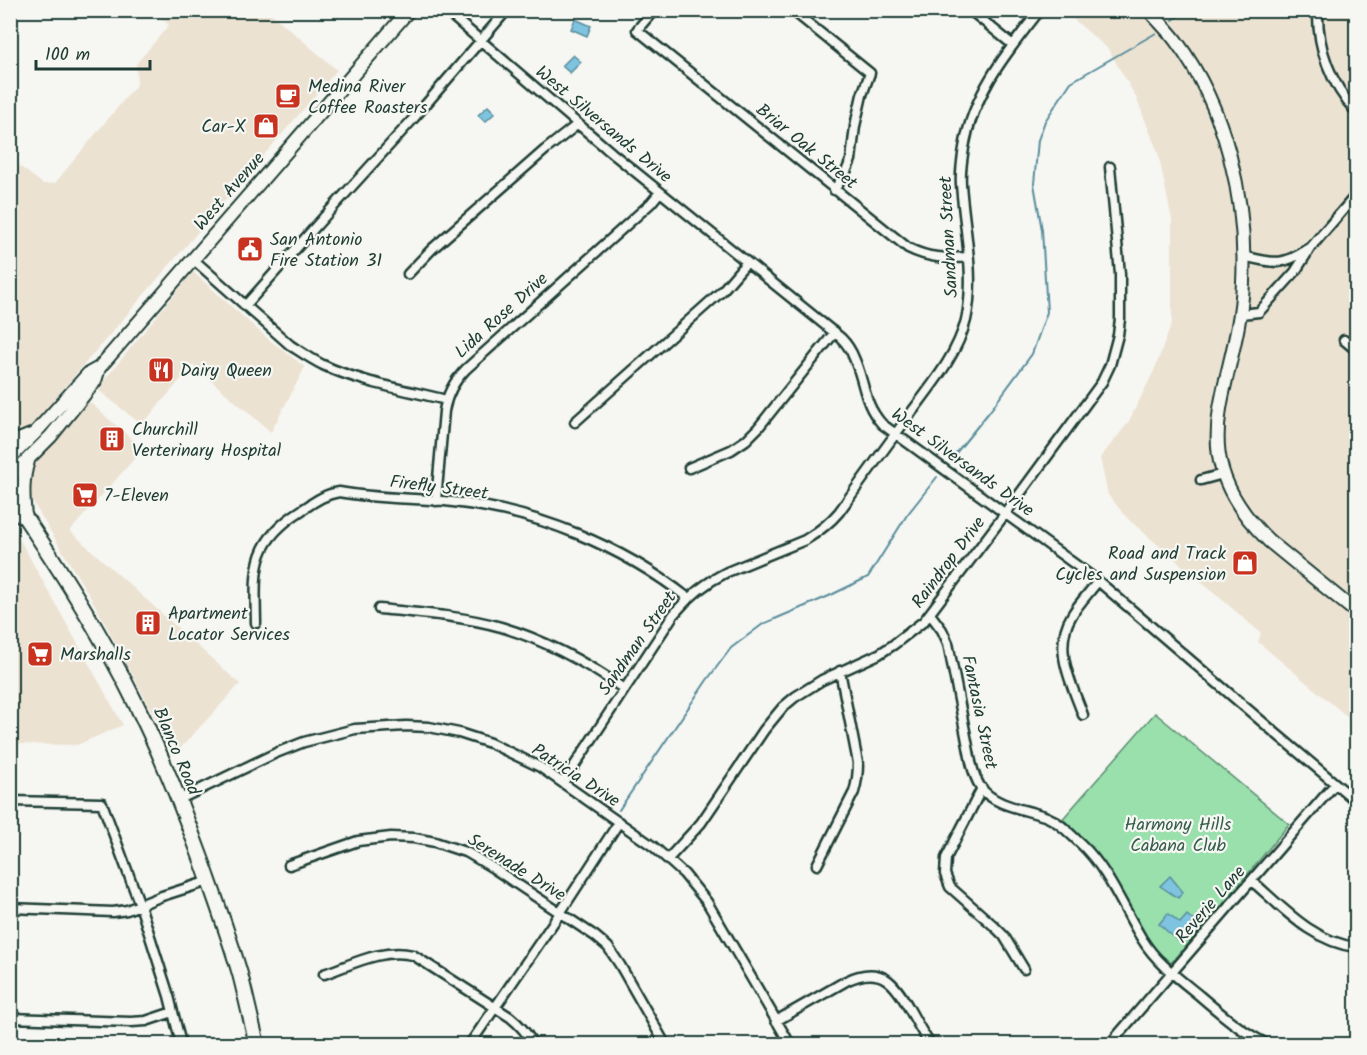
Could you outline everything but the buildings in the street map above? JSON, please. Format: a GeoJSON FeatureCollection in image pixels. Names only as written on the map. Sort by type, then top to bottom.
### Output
{"type":"FeatureCollection","features":[{"type":"Feature","properties":{"kind":"main road","name":"West Avenue"},"geometry":{"type":"LineString","coordinates":[[10,458],[88,374],[99,368],[410,10]]}},
{"type":"Feature","properties":{"kind":"main road"},"geometry":{"type":"LineString","coordinates":[[1149,10],[1176,41],[1195,70],[1224,135],[1233,169],[1243,256],[1243,282],[1241,314],[1218,417],[1218,450],[1223,474],[1233,496],[1257,529],[1356,612]]}},
{"type":"Feature","properties":{"kind":"main road","name":"West Avenue"},"geometry":{"type":"LineString","coordinates":[[10,477],[51,436],[95,381],[99,368]]}},
{"type":"Feature","properties":{"kind":"main road"},"geometry":{"type":"LineString","coordinates":[[10,439],[19,440],[35,433]]}},
{"type":"Feature","properties":{"kind":"main road"},"geometry":{"type":"LineString","coordinates":[[10,513],[25,516],[23,484],[28,460]]}},
{"type":"Feature","properties":{"kind":"main road","name":"Blanco Road"},"geometry":{"type":"LineString","coordinates":[[10,495],[53,558],[122,676],[155,743],[209,880],[239,972],[257,1044]]}},
{"type":"Feature","properties":{"kind":"street","name":"West Silversands Drive"},"geometry":{"type":"LineString","coordinates":[[445,10],[660,192],[842,338],[850,348],[855,360],[873,415],[882,424],[1098,581],[1356,801]]}},
{"type":"Feature","properties":{"kind":"street"},"geometry":{"type":"LineString","coordinates":[[245,306],[507,10]]}},
{"type":"Feature","properties":{"kind":"street","name":"Briar Oak Street"},"geometry":{"type":"LineString","coordinates":[[654,10],[637,30],[834,190],[908,248],[925,256],[968,257]]}},
{"type":"Feature","properties":{"kind":"street"},"geometry":{"type":"LineString","coordinates":[[792,10],[870,73],[855,126],[851,160],[834,190]]}},
{"type":"Feature","properties":{"kind":"street"},"geometry":{"type":"LineString","coordinates":[[970,10],[1013,45]]}},
{"type":"Feature","properties":{"kind":"street","name":"Sandman Street"},"geometry":{"type":"LineString","coordinates":[[563,783],[674,614],[688,598],[720,575],[805,540],[822,529],[839,512],[941,372],[957,343],[966,319],[968,304],[968,257],[961,181],[965,139],[984,89],[998,65],[1040,10]]}},
{"type":"Feature","properties":{"kind":"street"},"geometry":{"type":"LineString","coordinates":[[1318,10],[1325,58],[1337,86],[1356,112]]}},
{"type":"Feature","properties":{"kind":"street"},"geometry":{"type":"LineString","coordinates":[[408,274],[432,249],[578,124]]}},
{"type":"Feature","properties":{"kind":"street","name":"Raindrop Drive"},"geometry":{"type":"LineString","coordinates":[[668,859],[701,823],[773,718],[795,697],[822,680],[879,654],[918,627],[930,614],[1102,382],[1110,364],[1120,319],[1120,274],[1110,167]]}},
{"type":"Feature","properties":{"kind":"street","name":"Lida Rose Drive"},"geometry":{"type":"LineString","coordinates":[[436,501],[446,400],[452,385],[466,369],[625,227],[660,192]]}},
{"type":"Feature","properties":{"kind":"street"},"geometry":{"type":"LineString","coordinates":[[1241,314],[1259,312],[1295,272],[1311,247],[1356,195]]}},
{"type":"Feature","properties":{"kind":"street"},"geometry":{"type":"LineString","coordinates":[[1243,256],[1277,263],[1293,259],[1311,247]]}},
{"type":"Feature","properties":{"kind":"street"},"geometry":{"type":"LineString","coordinates":[[194,260],[290,345],[322,364],[356,377],[446,400]]}},
{"type":"Feature","properties":{"kind":"street"},"geometry":{"type":"LineString","coordinates":[[575,422],[722,291],[747,262]]}},
{"type":"Feature","properties":{"kind":"street"},"geometry":{"type":"LineString","coordinates":[[689,468],[731,450],[746,440],[835,332]]}},
{"type":"Feature","properties":{"kind":"street"},"geometry":{"type":"LineString","coordinates":[[1344,340],[1356,350]]}},
{"type":"Feature","properties":{"kind":"street"},"geometry":{"type":"LineString","coordinates":[[1201,480],[1223,474]]}},
{"type":"Feature","properties":{"kind":"street","name":"Firefly Street"},"geometry":{"type":"LineString","coordinates":[[256,623],[255,575],[270,536],[289,518],[323,496],[339,492],[474,505],[523,516],[570,531],[605,546],[670,584],[688,598]]}},
{"type":"Feature","properties":{"kind":"street"},"geometry":{"type":"LineString","coordinates":[[1083,715],[1066,668],[1063,635],[1072,614],[1098,581]]}},
{"type":"Feature","properties":{"kind":"street"},"geometry":{"type":"LineString","coordinates":[[379,609],[458,618],[501,627],[554,648],[624,689]]}},
{"type":"Feature","properties":{"kind":"street","name":"Fantasia Street"},"geometry":{"type":"LineString","coordinates":[[930,614],[948,643],[971,762],[982,788],[1008,805],[1049,818],[1079,842],[1095,859],[1150,951],[1172,974],[1238,1028],[1267,1044]]}},
{"type":"Feature","properties":{"kind":"street"},"geometry":{"type":"LineString","coordinates":[[817,865],[857,783],[858,773],[840,671]]}},
{"type":"Feature","properties":{"kind":"street","name":"Patricia Drive"},"geometry":{"type":"LineString","coordinates":[[178,800],[276,753],[304,742],[355,729],[429,727],[459,733],[490,743],[540,767],[619,822],[684,874],[707,902],[790,1044]]}},
{"type":"Feature","properties":{"kind":"street","name":"Reverie Lane"},"geometry":{"type":"LineString","coordinates":[[1110,1044],[1335,784]]}},
{"type":"Feature","properties":{"kind":"street"},"geometry":{"type":"LineString","coordinates":[[982,788],[946,858],[945,874],[950,887],[1004,936],[1024,969]]}},
{"type":"Feature","properties":{"kind":"street"},"geometry":{"type":"LineString","coordinates":[[10,801],[102,803],[140,905],[181,1044]]}},
{"type":"Feature","properties":{"kind":"street"},"geometry":{"type":"LineString","coordinates":[[470,1044],[619,822]]}},
{"type":"Feature","properties":{"kind":"street","name":"Serenade Drive"},"geometry":{"type":"LineString","coordinates":[[289,865],[358,841],[392,837],[435,842],[468,853],[608,946],[665,1044]]}},
{"type":"Feature","properties":{"kind":"street"},"geometry":{"type":"LineString","coordinates":[[10,908],[113,912],[127,910],[209,880]]}},
{"type":"Feature","properties":{"kind":"street"},"geometry":{"type":"LineString","coordinates":[[1252,881],[1315,933],[1335,943],[1356,947]]}},
{"type":"Feature","properties":{"kind":"street"},"geometry":{"type":"LineString","coordinates":[[324,974],[379,954],[402,952],[413,955],[519,1024],[533,1044]]}},
{"type":"Feature","properties":{"kind":"street"},"geometry":{"type":"LineString","coordinates":[[776,1021],[846,981],[869,974],[891,982],[902,995],[930,1044]]}},
{"type":"Feature","properties":{"kind":"street"},"geometry":{"type":"LineString","coordinates":[[10,1018],[131,1022],[172,1012]]}},
{"type":"Feature","properties":{"kind":"shaded area"},"geometry":{"type":"Polygon","coordinates":[[[153,11],[268,11],[337,70],[33,424],[24,432],[11,434],[10,159],[43,184],[55,183],[137,84],[136,64],[169,25],[153,11]]]}},
{"type":"Feature","properties":{"kind":"shaded area"},"geometry":{"type":"Polygon","coordinates":[[[1064,11],[1356,11],[1356,724],[1258,642],[1261,633],[1129,520],[1108,495],[1100,458],[1128,423],[1154,371],[1172,323],[1172,220],[1158,153],[1136,97],[1108,49],[1064,11]]]}},
{"type":"Feature","properties":{"kind":"shaded area"},"geometry":{"type":"Polygon","coordinates":[[[193,272],[267,338],[305,367],[271,432],[193,365],[142,425],[97,389],[193,272]]]}},
{"type":"Feature","properties":{"kind":"shaded area"},"geometry":{"type":"Polygon","coordinates":[[[87,400],[143,449],[70,531],[240,684],[175,754],[95,605],[31,499],[30,470],[87,400]]]}},
{"type":"Feature","properties":{"kind":"shaded area"},"geometry":{"type":"Polygon","coordinates":[[[11,524],[123,725],[77,745],[11,744],[11,524]]]}},
{"type":"Feature","properties":{"kind":"green space","name":"Harmony Hills Cabana Club"},"geometry":{"type":"Polygon","coordinates":[[[1155,713],[1289,824],[1215,914],[1171,963],[1152,947],[1105,867],[1060,822],[1155,713]]]}},
{"type":"Feature","properties":{"kind":"water"},"geometry":{"type":"Polygon","coordinates":[[[575,19],[591,26],[587,36],[571,29],[575,19]]]}},
{"type":"Feature","properties":{"kind":"water"},"geometry":{"type":"Polygon","coordinates":[[[573,55],[581,62],[570,73],[562,66],[573,55]]]}},
{"type":"Feature","properties":{"kind":"water"},"geometry":{"type":"Polygon","coordinates":[[[488,106],[495,113],[485,122],[478,115],[488,106]]]}},
{"type":"Feature","properties":{"kind":"water"},"geometry":{"type":"Polygon","coordinates":[[[1170,876],[1183,892],[1178,898],[1160,886],[1170,876]]]}},
{"type":"Feature","properties":{"kind":"water"},"geometry":{"type":"Polygon","coordinates":[[[1168,913],[1180,923],[1187,915],[1195,922],[1178,941],[1159,924],[1168,913]]]}},
{"type":"Feature","properties":{"kind":"waterway"},"geometry":{"type":"LineString","coordinates":[[1173,20],[1187,10]]}},
{"type":"Feature","properties":{"kind":"waterway"},"geometry":{"type":"LineString","coordinates":[[951,459],[1032,354],[1047,312],[1042,230],[1034,184],[1038,140],[1045,121],[1071,82],[1156,33]]}},
{"type":"Feature","properties":{"kind":"waterway"},"geometry":{"type":"LineString","coordinates":[[619,810],[731,648],[763,624],[868,577],[907,515],[937,477]]}},
{"type":"Feature","properties":{"kind":"place","name":"Medina River Coffee Roasters"},"geometry":{"type":"Point","coordinates":[288,96]}},
{"type":"Feature","properties":{"kind":"place","name":"Car-X"},"geometry":{"type":"Point","coordinates":[266,126]}},
{"type":"Feature","properties":{"kind":"place","name":"San Antonio Fire Station 31"},"geometry":{"type":"Point","coordinates":[250,249]}},
{"type":"Feature","properties":{"kind":"place","name":"Dairy Queen"},"geometry":{"type":"Point","coordinates":[161,370]}},
{"type":"Feature","properties":{"kind":"place","name":"Churchill Verterinary Hospital"},"geometry":{"type":"Point","coordinates":[112,439]}},
{"type":"Feature","properties":{"kind":"place","name":"7-Eleven"},"geometry":{"type":"Point","coordinates":[85,495]}},
{"type":"Feature","properties":{"kind":"place","name":"Road and Track Cycles and Suspension"},"geometry":{"type":"Point","coordinates":[1245,563]}},
{"type":"Feature","properties":{"kind":"place","name":"Apartment Locator Services"},"geometry":{"type":"Point","coordinates":[148,623]}},
{"type":"Feature","properties":{"kind":"place","name":"Marshalls"},"geometry":{"type":"Point","coordinates":[40,654]}}]}
